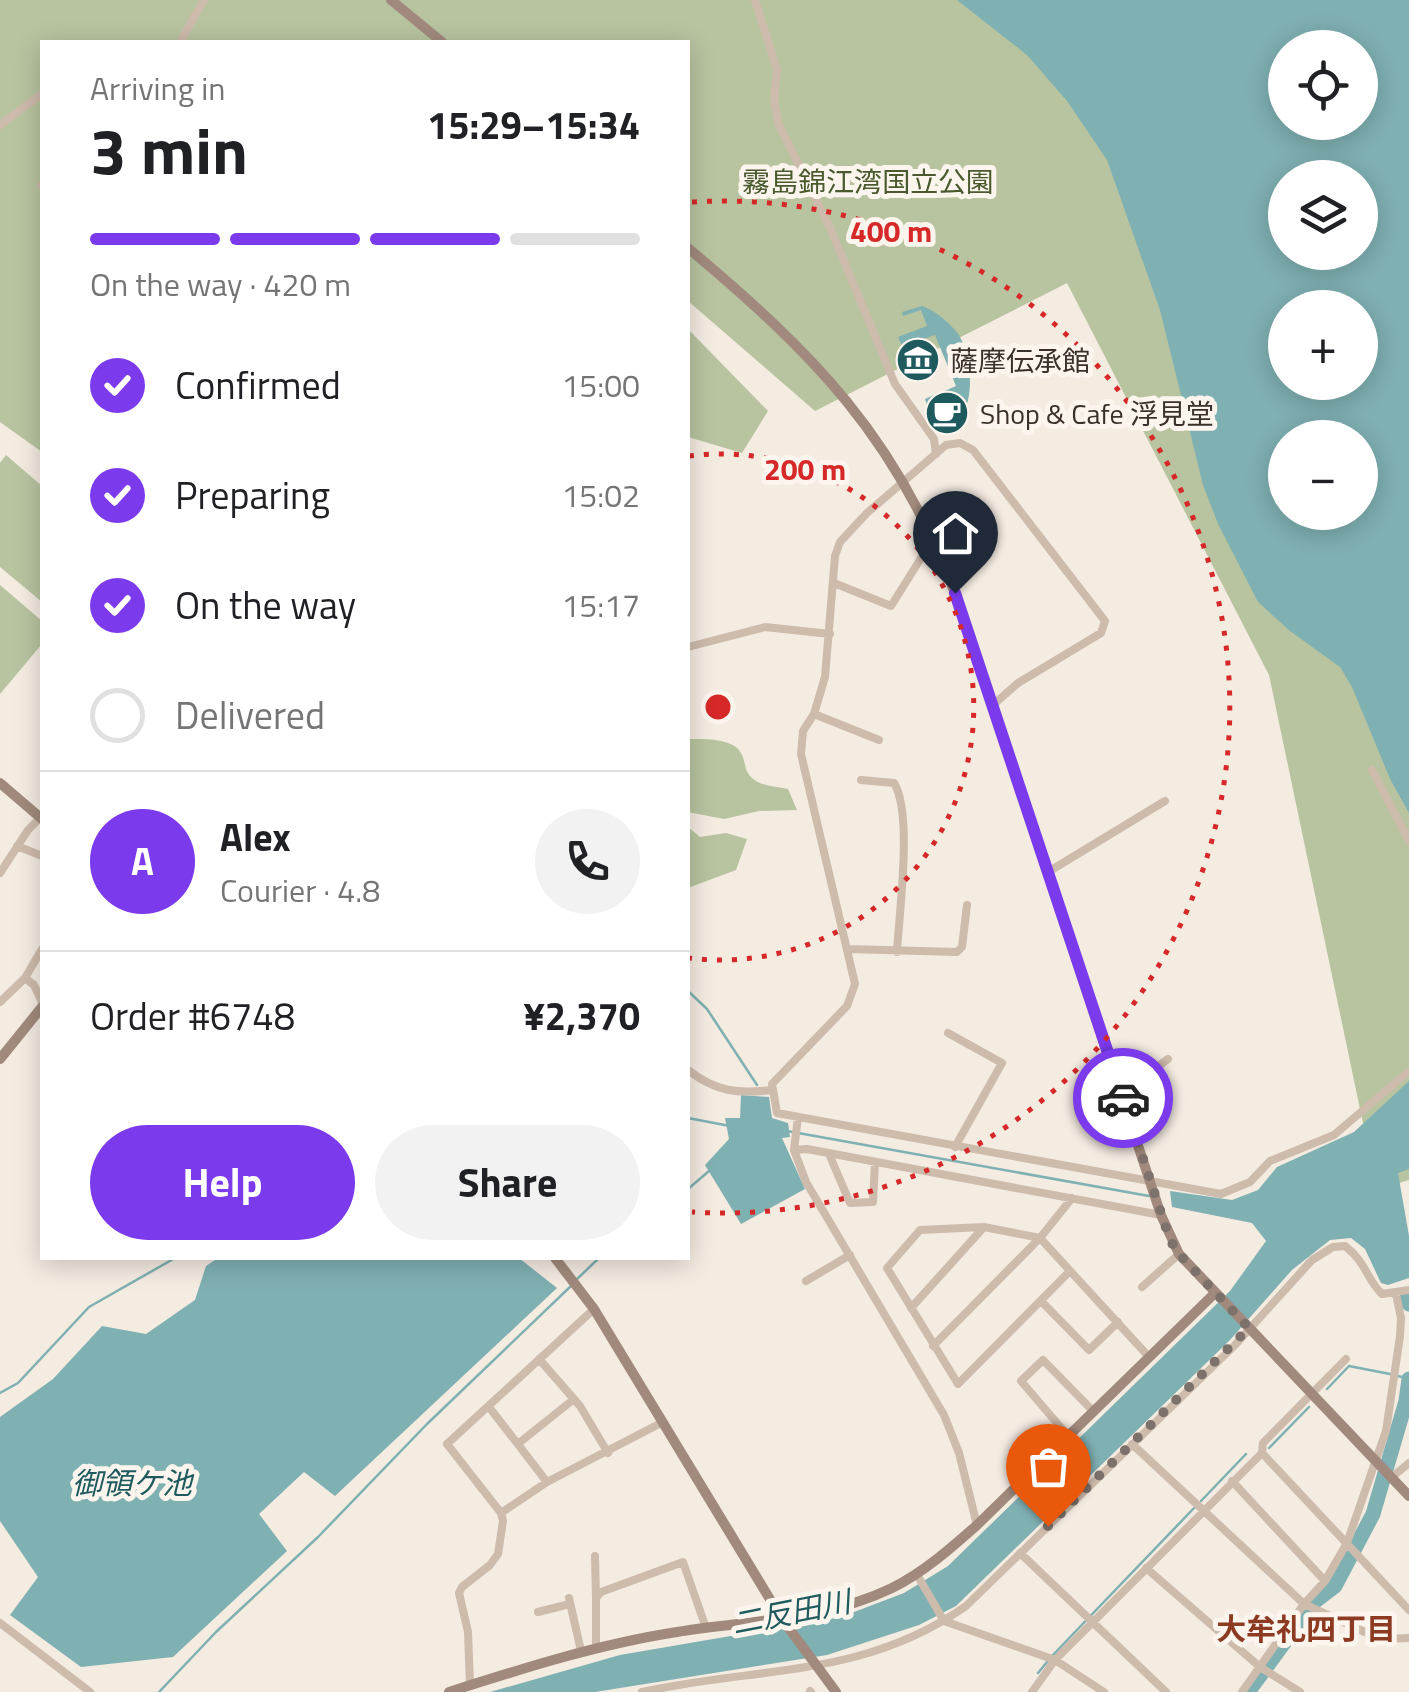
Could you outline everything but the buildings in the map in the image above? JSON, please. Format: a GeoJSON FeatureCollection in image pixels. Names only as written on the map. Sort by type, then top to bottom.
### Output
{"type":"FeatureCollection","features":[{"type":"Feature","properties":{"kind":"street"},"geometry":{"type":"LineString","coordinates":[[181,40],[204,0]]}},
{"type":"Feature","properties":{"kind":"street"},"geometry":{"type":"LineString","coordinates":[[391,0],[440,40]]}},
{"type":"Feature","properties":{"kind":"street"},"geometry":{"type":"LineString","coordinates":[[755,0],[777,70],[774,100],[778,123],[831,230],[894,384],[934,438],[936,454]]}},
{"type":"Feature","properties":{"kind":"street"},"geometry":{"type":"LineString","coordinates":[[0,125],[40,95]]}},
{"type":"Feature","properties":{"kind":"street"},"geometry":{"type":"LineString","coordinates":[[690,250],[820,367],[862,420],[903,482],[933,540],[993,705],[1161,1214],[1179,1254],[1409,1496]]}},
{"type":"Feature","properties":{"kind":"street"},"geometry":{"type":"LineString","coordinates":[[993,705],[1018,683],[1101,633],[1105,621],[969,446],[946,445],[846,533],[835,556],[824,677],[814,714],[802,731],[800,754],[855,984],[853,995],[825,1032],[772,1084],[777,1113],[1221,1194],[1250,1182],[1270,1162],[1334,1135],[1409,1071]]}},
{"type":"Feature","properties":{"kind":"street"},"geometry":{"type":"LineString","coordinates":[[834,583],[891,606],[933,540]]}},
{"type":"Feature","properties":{"kind":"street"},"geometry":{"type":"LineString","coordinates":[[690,646],[766,626],[830,634]]}},
{"type":"Feature","properties":{"kind":"street"},"geometry":{"type":"LineString","coordinates":[[814,714],[879,740]]}},
{"type":"Feature","properties":{"kind":"street"},"geometry":{"type":"LineString","coordinates":[[1372,770],[1409,841]]}},
{"type":"Feature","properties":{"kind":"street"},"geometry":{"type":"LineString","coordinates":[[861,780],[894,783],[901,794],[897,952]]}},
{"type":"Feature","properties":{"kind":"street"},"geometry":{"type":"LineString","coordinates":[[0,783],[40,816]]}},
{"type":"Feature","properties":{"kind":"street"},"geometry":{"type":"LineString","coordinates":[[1048,872],[1165,800]]}},
{"type":"Feature","properties":{"kind":"street"},"geometry":{"type":"LineString","coordinates":[[0,873],[40,820]]}},
{"type":"Feature","properties":{"kind":"street"},"geometry":{"type":"LineString","coordinates":[[17,846],[40,855]]}},
{"type":"Feature","properties":{"kind":"street"},"geometry":{"type":"LineString","coordinates":[[848,949],[957,952],[962,947],[967,905]]}},
{"type":"Feature","properties":{"kind":"street"},"geometry":{"type":"LineString","coordinates":[[0,1002],[25,978],[40,953]]}},
{"type":"Feature","properties":{"kind":"street"},"geometry":{"type":"LineString","coordinates":[[25,978],[34,985],[40,999]]}},
{"type":"Feature","properties":{"kind":"street"},"geometry":{"type":"LineString","coordinates":[[0,1059],[40,1007]]}},
{"type":"Feature","properties":{"kind":"street"},"geometry":{"type":"LineString","coordinates":[[948,1033],[1002,1064],[956,1147]]}},
{"type":"Feature","properties":{"kind":"street"},"geometry":{"type":"LineString","coordinates":[[1122,1094],[1168,1058]]}},
{"type":"Feature","properties":{"kind":"street"},"geometry":{"type":"LineString","coordinates":[[690,1071],[726,1091],[773,1090]]}},
{"type":"Feature","properties":{"kind":"street"},"geometry":{"type":"LineString","coordinates":[[798,1119],[794,1146],[806,1182],[944,1415],[959,1452],[977,1525]]}},
{"type":"Feature","properties":{"kind":"street"},"geometry":{"type":"LineString","coordinates":[[794,1146],[1161,1214]]}},
{"type":"Feature","properties":{"kind":"street"},"geometry":{"type":"LineString","coordinates":[[829,1154],[850,1203],[873,1202],[875,1162]]}},
{"type":"Feature","properties":{"kind":"street"},"geometry":{"type":"LineString","coordinates":[[934,1346],[1040,1238],[1072,1198]]}},
{"type":"Feature","properties":{"kind":"street"},"geometry":{"type":"LineString","coordinates":[[911,1308],[984,1226]]}},
{"type":"Feature","properties":{"kind":"street"},"geometry":{"type":"LineString","coordinates":[[1070,1271],[958,1384],[887,1268],[920,1230],[984,1226],[1040,1238],[1149,1357]]}},
{"type":"Feature","properties":{"kind":"street"},"geometry":{"type":"LineString","coordinates":[[642,1692],[816,1668],[888,1646],[944,1621],[966,1606],[1132,1444],[1312,1260],[1344,1246],[1365,1265],[1382,1294],[1409,1290]]}},
{"type":"Feature","properties":{"kind":"street"},"geometry":{"type":"LineString","coordinates":[[1142,1286],[1179,1254]]}},
{"type":"Feature","properties":{"kind":"street"},"geometry":{"type":"LineString","coordinates":[[806,1281],[850,1255]]}},
{"type":"Feature","properties":{"kind":"street"},"geometry":{"type":"LineString","coordinates":[[556,1260],[594,1309],[782,1619],[836,1692]]}},
{"type":"Feature","properties":{"kind":"street"},"geometry":{"type":"LineString","coordinates":[[449,1692],[581,1650],[782,1619],[847,1606],[892,1588],[977,1525],[1214,1294]]}},
{"type":"Feature","properties":{"kind":"street"},"geometry":{"type":"LineString","coordinates":[[1242,1692],[1309,1606],[1347,1543],[1386,1431],[1401,1318],[1396,1294]]}},
{"type":"Feature","properties":{"kind":"street"},"geometry":{"type":"LineString","coordinates":[[1041,1301],[1089,1350],[1118,1322]]}},
{"type":"Feature","properties":{"kind":"street"},"geometry":{"type":"LineString","coordinates":[[470,1685],[468,1632],[459,1593],[498,1554],[503,1521],[501,1513],[447,1444],[594,1309]]}},
{"type":"Feature","properties":{"kind":"street"},"geometry":{"type":"LineString","coordinates":[[538,1359],[574,1398],[608,1452]]}},
{"type":"Feature","properties":{"kind":"street"},"geometry":{"type":"LineString","coordinates":[[1032,1692],[1051,1658],[1146,1568],[1200,1507],[1262,1453],[1263,1443],[1346,1359]]}},
{"type":"Feature","properties":{"kind":"street"},"geometry":{"type":"LineString","coordinates":[[1068,1436],[1021,1381],[1044,1360],[1094,1412]]}},
{"type":"Feature","properties":{"kind":"street"},"geometry":{"type":"LineString","coordinates":[[519,1443],[574,1398]]}},
{"type":"Feature","properties":{"kind":"street"},"geometry":{"type":"LineString","coordinates":[[489,1407],[547,1482]]}},
{"type":"Feature","properties":{"kind":"street"},"geometry":{"type":"LineString","coordinates":[[501,1513],[547,1482],[663,1422]]}},
{"type":"Feature","properties":{"kind":"street"},"geometry":{"type":"LineString","coordinates":[[1132,1444],[1309,1606],[1380,1639],[1409,1638]]}},
{"type":"Feature","properties":{"kind":"street"},"geometry":{"type":"LineString","coordinates":[[1262,1453],[1409,1610]]}},
{"type":"Feature","properties":{"kind":"street"},"geometry":{"type":"LineString","coordinates":[[1390,1476],[1409,1463]]}},
{"type":"Feature","properties":{"kind":"street"},"geometry":{"type":"LineString","coordinates":[[1232,1481],[1325,1580]]}},
{"type":"Feature","properties":{"kind":"street"},"geometry":{"type":"LineString","coordinates":[[1020,1553],[1166,1692]]}},
{"type":"Feature","properties":{"kind":"street"},"geometry":{"type":"LineString","coordinates":[[594,1556],[596,1648]]}},
{"type":"Feature","properties":{"kind":"street"},"geometry":{"type":"LineString","coordinates":[[596,1598],[602,1592],[683,1562],[706,1628]]}},
{"type":"Feature","properties":{"kind":"street"},"geometry":{"type":"LineString","coordinates":[[1146,1568],[1263,1669],[1300,1692]]}},
{"type":"Feature","properties":{"kind":"street"},"geometry":{"type":"LineString","coordinates":[[916,1573],[944,1621],[1051,1658],[1104,1692]]}},
{"type":"Feature","properties":{"kind":"street"},"geometry":{"type":"LineString","coordinates":[[538,1612],[570,1601],[581,1650]]}},
{"type":"Feature","properties":{"kind":"street"},"geometry":{"type":"LineString","coordinates":[[0,1623],[78,1689],[90,1692]]}},
{"type":"Feature","properties":{"kind":"green space","name":"霧島錦江湾国立公園"},"geometry":{"type":"Polygon","coordinates":[[[0,0],[1409,0],[1409,1180],[1377,1190],[1269,675],[1067,283],[815,411],[690,303],[690,40],[40,40],[40,451],[0,422],[0,0]]]}},
{"type":"Feature","properties":{"kind":"green space"},"geometry":{"type":"Polygon","coordinates":[[[690,331],[768,411],[742,453],[690,438],[690,331]]]}},
{"type":"Feature","properties":{"kind":"green space"},"geometry":{"type":"Polygon","coordinates":[[[6,455],[40,484],[40,600],[0,567],[0,463],[6,455]]]}},
{"type":"Feature","properties":{"kind":"green space"},"geometry":{"type":"Polygon","coordinates":[[[0,585],[40,619],[40,646],[0,694],[0,585]]]}},
{"type":"Feature","properties":{"kind":"green space"},"geometry":{"type":"Polygon","coordinates":[[[690,739],[719,741],[736,747],[749,775],[763,784],[788,789],[797,810],[759,811],[724,819],[690,812],[690,739]]]}},
{"type":"Feature","properties":{"kind":"green space"},"geometry":{"type":"Polygon","coordinates":[[[690,829],[700,837],[726,833],[747,839],[736,870],[690,887],[690,829]]]}},
{"type":"Feature","properties":{"kind":"water"},"geometry":{"type":"Polygon","coordinates":[[[957,0],[1409,0],[1409,813],[1340,667],[1258,602],[1218,524],[1203,485],[1160,310],[1107,160],[1067,101],[1027,55],[957,0]]]}},
{"type":"Feature","properties":{"kind":"water"},"geometry":{"type":"Polygon","coordinates":[[[922,306],[955,330],[967,354],[968,400],[956,425],[945,431],[930,415],[925,399],[934,395],[942,423],[960,415],[954,399],[944,403],[940,393],[956,386],[935,335],[902,346],[898,337],[927,326],[921,310],[903,316],[902,312],[922,306]]]}},
{"type":"Feature","properties":{"kind":"water"},"geometry":{"type":"Polygon","coordinates":[[[1409,1081],[1409,1169],[1398,1173],[1409,1236],[1409,1278],[1388,1285],[1381,1283],[1365,1249],[1351,1238],[1330,1240],[1292,1270],[1230,1340],[956,1606],[919,1625],[827,1655],[595,1692],[490,1692],[620,1655],[841,1617],[904,1593],[948,1566],[1230,1291],[1266,1241],[1252,1223],[1172,1207],[1170,1191],[1232,1200],[1258,1190],[1277,1167],[1354,1132],[1409,1081]]]}},
{"type":"Feature","properties":{"kind":"water"},"geometry":{"type":"Polygon","coordinates":[[[741,1095],[769,1097],[772,1118],[788,1123],[790,1137],[782,1138],[805,1189],[741,1224],[705,1165],[729,1139],[725,1118],[740,1118],[741,1095]]]}},
{"type":"Feature","properties":{"kind":"water","name":"御領ケ池"},"geometry":{"type":"Polygon","coordinates":[[[215,1260],[522,1260],[557,1288],[335,1496],[304,1472],[259,1514],[287,1551],[173,1657],[81,1667],[10,1615],[38,1577],[0,1521],[0,1417],[53,1379],[102,1326],[146,1334],[195,1300],[206,1266],[215,1260]]]}},
{"type":"Feature","properties":{"kind":"waterway"},"geometry":{"type":"LineString","coordinates":[[690,993],[707,1009],[757,1085]]}},
{"type":"Feature","properties":{"kind":"waterway"},"geometry":{"type":"LineString","coordinates":[[690,1118],[730,1126]]}},
{"type":"Feature","properties":{"kind":"waterway"},"geometry":{"type":"LineString","coordinates":[[787,1131],[1149,1196]]}},
{"type":"Feature","properties":{"kind":"waterway"},"geometry":{"type":"LineString","coordinates":[[690,1187],[709,1171]]}},
{"type":"Feature","properties":{"kind":"waterway"},"geometry":{"type":"LineString","coordinates":[[0,1393],[18,1383],[89,1307],[171,1260]]}},
{"type":"Feature","properties":{"kind":"waterway"},"geometry":{"type":"LineString","coordinates":[[576,1280],[597,1260]]}},
{"type":"Feature","properties":{"kind":"waterway"},"geometry":{"type":"LineString","coordinates":[[159,1692],[571,1286]]}},
{"type":"Feature","properties":{"kind":"waterway"},"geometry":{"type":"LineString","coordinates":[[1407,1297],[1409,1304]]}},
{"type":"Feature","properties":{"kind":"waterway"},"geometry":{"type":"LineString","coordinates":[[1327,1389],[1349,1366],[1390,1374]]}},
{"type":"Feature","properties":{"kind":"waterway"},"geometry":{"type":"LineString","coordinates":[[1397,1376],[1409,1378]]}},
{"type":"Feature","properties":{"kind":"waterway"},"geometry":{"type":"LineString","coordinates":[[1248,1692],[1314,1602],[1335,1586],[1373,1514],[1409,1379]]}},
{"type":"Feature","properties":{"kind":"waterway"},"geometry":{"type":"LineString","coordinates":[[1269,1448],[1309,1407]]}},
{"type":"Feature","properties":{"kind":"waterway"},"geometry":{"type":"LineString","coordinates":[[1201,1501],[1246,1454]]}},
{"type":"Feature","properties":{"kind":"waterway"},"geometry":{"type":"LineString","coordinates":[[1052,1656],[1195,1507]]}},
{"type":"Feature","properties":{"kind":"waterway"},"geometry":{"type":"LineString","coordinates":[[1038,1673],[1047,1662]]}},
{"type":"Feature","properties":{"kind":"way so far"},"geometry":{"type":"LineString","coordinates":[[1048,1526],[1249,1328],[1214,1294],[1170,1240],[1123,1098]]}},
{"type":"Feature","properties":{"kind":"place","name":"薩摩伝承館"},"geometry":{"type":"Point","coordinates":[918,360]}},
{"type":"Feature","properties":{"kind":"place","name":"Shop & Cafe 浮見堂"},"geometry":{"type":"Point","coordinates":[947,413]}},
{"type":"Feature","properties":{"kind":"district","name":"大牟礼四丁目"},"geometry":{"type":"Point","coordinates":[1306,1629]}},
{"type":"Feature","properties":{"kind":"route"},"geometry":{"type":"LineString","coordinates":[[955,593],[1123,1098]]}},
{"type":"Feature","properties":{"kind":"water label","name":"二反田川"},"geometry":{"type":"Point","coordinates":[791,1612]}}]}
